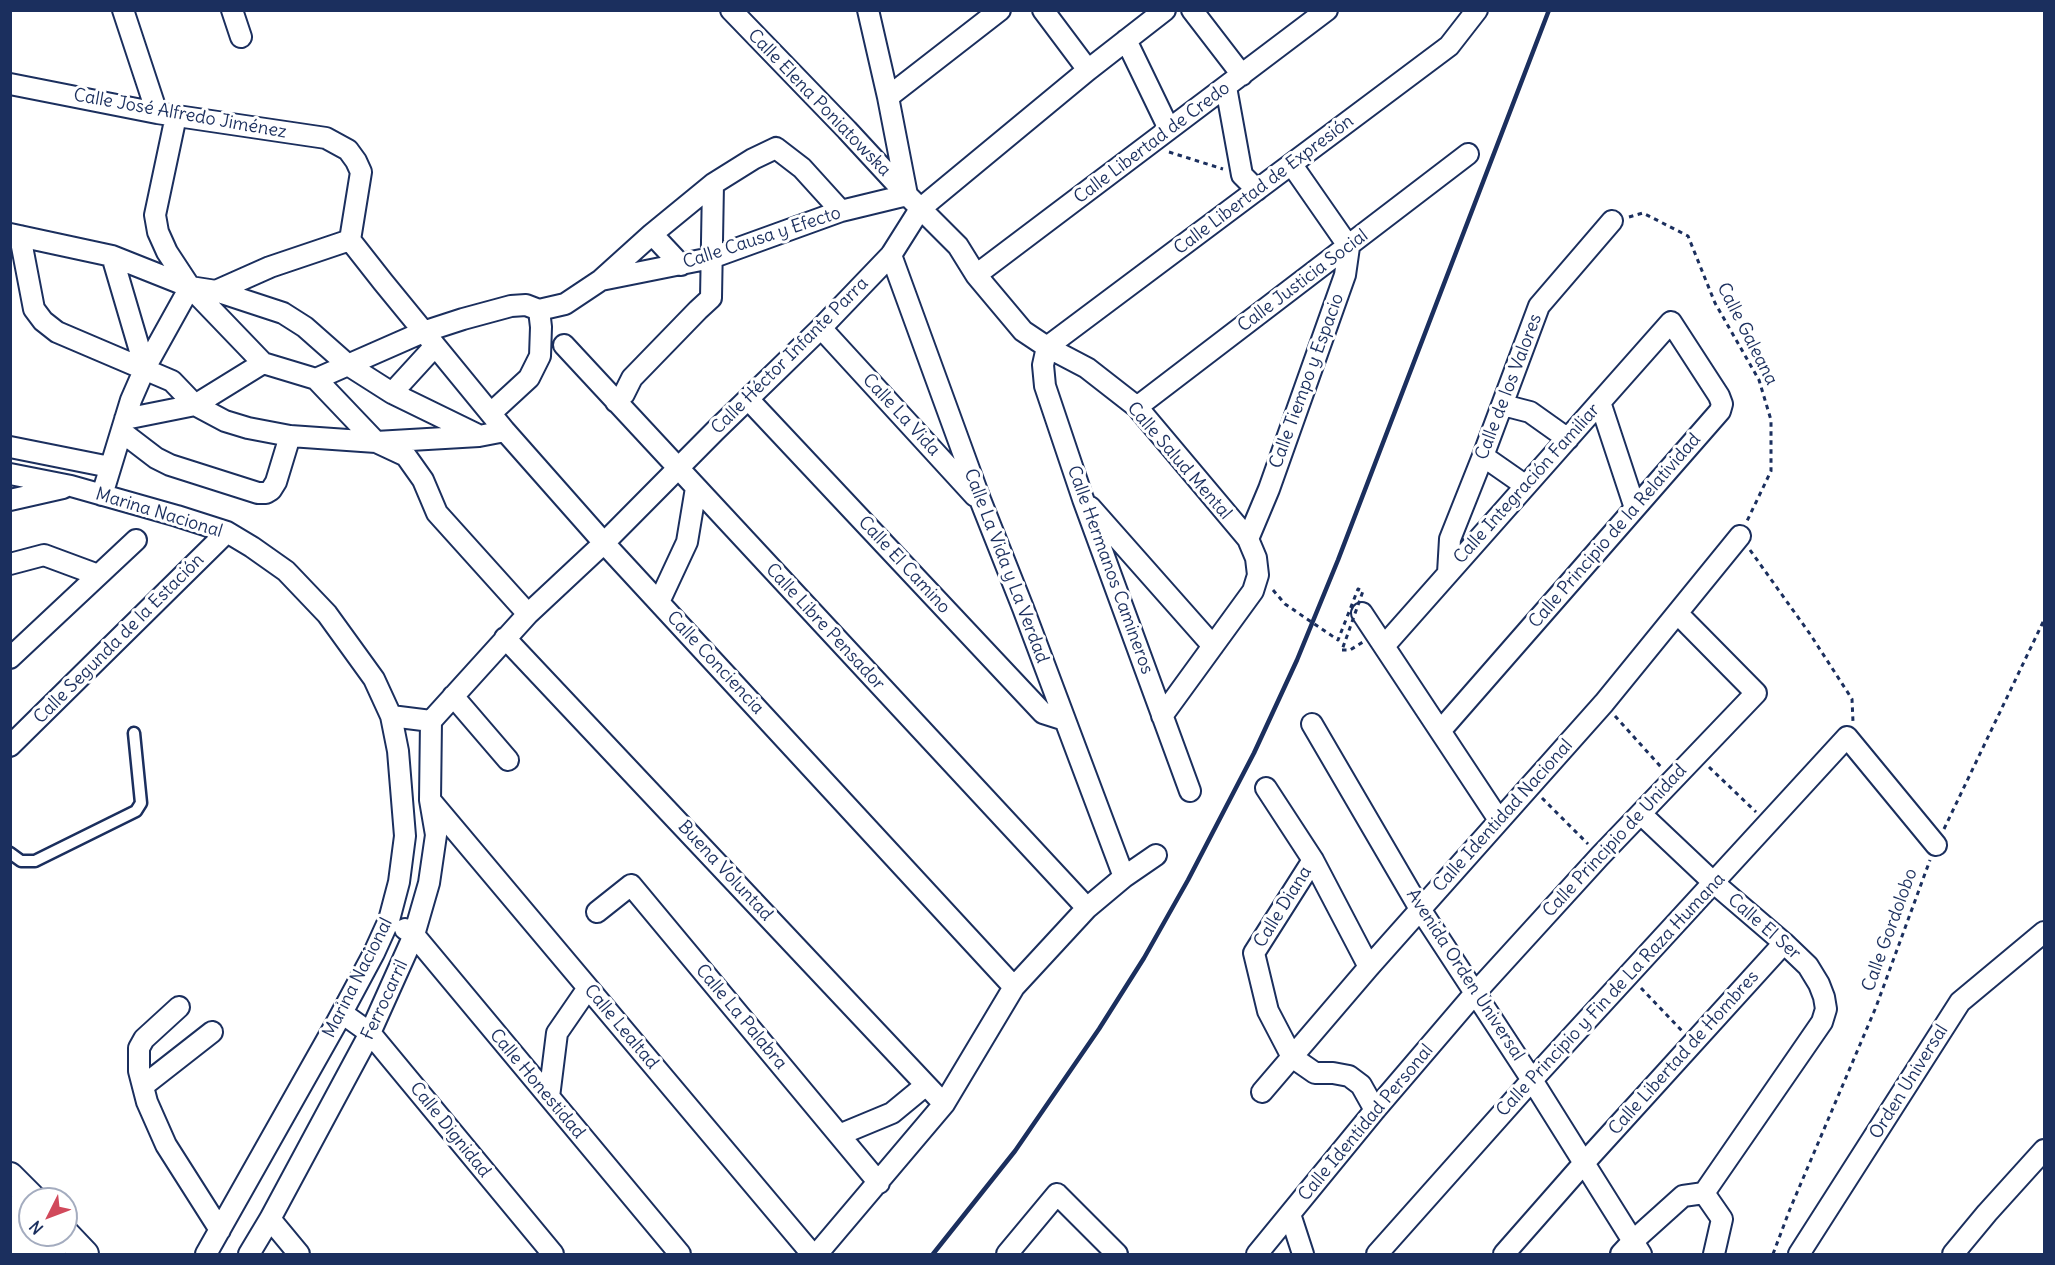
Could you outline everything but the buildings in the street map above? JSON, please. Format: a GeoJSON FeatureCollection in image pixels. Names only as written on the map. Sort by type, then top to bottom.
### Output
{"type":"FeatureCollection","features":[{"type":"Feature","properties":{"kind":"main road"},"geometry":{"type":"LineString","coordinates":[[10,1247],[18,1254]]}},
{"type":"Feature","properties":{"kind":"street"},"geometry":{"type":"LineString","coordinates":[[123,10],[167,115],[154,214],[158,232],[167,252],[190,287],[263,363],[316,379],[376,442],[406,456],[423,480],[437,513],[528,614]]}},
{"type":"Feature","properties":{"kind":"street"},"geometry":{"type":"LineString","coordinates":[[232,10],[241,37]]}},
{"type":"Feature","properties":{"kind":"street","name":"Calle Elena Poniatowska"},"geometry":{"type":"LineString","coordinates":[[730,10],[847,130],[913,202]]}},
{"type":"Feature","properties":{"kind":"street"},"geometry":{"type":"LineString","coordinates":[[868,10],[913,202]]}},
{"type":"Feature","properties":{"kind":"street"},"geometry":{"type":"LineString","coordinates":[[888,97],[1000,10]]}},
{"type":"Feature","properties":{"kind":"street"},"geometry":{"type":"LineString","coordinates":[[1043,10],[1088,70]]}},
{"type":"Feature","properties":{"kind":"street","name":"Calle Héctor Infante Parra"},"geometry":{"type":"LineString","coordinates":[[431,721],[528,614],[604,543],[677,468],[821,328],[891,255],[913,202],[1165,10]]}},
{"type":"Feature","properties":{"kind":"street"},"geometry":{"type":"LineString","coordinates":[[1192,10],[1242,75]]}},
{"type":"Feature","properties":{"kind":"street","name":"Calle Libertad de Credo"},"geometry":{"type":"LineString","coordinates":[[976,275],[1328,10]]}},
{"type":"Feature","properties":{"kind":"street","name":"Calle Libertad de Expresión"},"geometry":{"type":"LineString","coordinates":[[1047,347],[1449,46],[1476,13]]}},
{"type":"Feature","properties":{"kind":"street"},"geometry":{"type":"LineString","coordinates":[[1126,40],[1169,129]]}},
{"type":"Feature","properties":{"kind":"street","name":"Calle José Alfredo Jiménez"},"geometry":{"type":"LineString","coordinates":[[10,84],[167,115],[326,138],[348,150],[356,160],[361,172],[350,240]]}},
{"type":"Feature","properties":{"kind":"street"},"geometry":{"type":"LineString","coordinates":[[1226,87],[1242,175],[1257,189]]}},
{"type":"Feature","properties":{"kind":"street"},"geometry":{"type":"LineString","coordinates":[[601,280],[713,184],[753,159],[776,148],[802,168],[841,211]]}},
{"type":"Feature","properties":{"kind":"street","name":"Calle Justicia Social"},"geometry":{"type":"LineString","coordinates":[[1137,407],[1468,154]]}},
{"type":"Feature","properties":{"kind":"street"},"geometry":{"type":"LineString","coordinates":[[1292,165],[1349,247]]}},
{"type":"Feature","properties":{"kind":"street"},"geometry":{"type":"LineString","coordinates":[[616,402],[624,394],[632,378],[711,298],[713,184]]}},
{"type":"Feature","properties":{"kind":"street","name":"Calle Causa y Efecto"},"geometry":{"type":"LineString","coordinates":[[316,379],[429,339],[511,306],[526,305],[539,310],[565,304],[601,280],[711,258],[841,211],[913,202]]}},
{"type":"Feature","properties":{"kind":"street","name":"Calle Salud Mental"},"geometry":{"type":"LineString","coordinates":[[913,202],[958,246],[976,275],[1023,332],[1087,368],[1137,407],[1248,539],[1256,558],[1258,575],[1253,591],[1213,646]]}},
{"type":"Feature","properties":{"kind":"street","name":"Calle de los Valores"},"geometry":{"type":"LineString","coordinates":[[1448,573],[1450,539],[1484,456],[1539,306],[1612,221]]}},
{"type":"Feature","properties":{"kind":"street"},"geometry":{"type":"LineString","coordinates":[[652,234],[681,265]]}},
{"type":"Feature","properties":{"kind":"street"},"geometry":{"type":"LineString","coordinates":[[479,436],[392,393],[348,366],[305,327],[283,313],[216,291],[190,287],[111,256],[15,235],[34,309],[43,321],[57,332],[172,381],[195,405],[208,414],[248,428],[290,436],[376,442],[479,436],[505,431]]}},
{"type":"Feature","properties":{"kind":"street"},"geometry":{"type":"LineString","coordinates":[[216,291],[270,267],[350,240]]}},
{"type":"Feature","properties":{"kind":"street","name":"Calle Conciencia"},"geometry":{"type":"LineString","coordinates":[[350,240],[505,431],[604,543],[1014,987]]}},
{"type":"Feature","properties":{"kind":"street","name":"Calle Tiempo y Espacio"},"geometry":{"type":"LineString","coordinates":[[1248,539],[1269,489],[1345,275],[1349,247]]}},
{"type":"Feature","properties":{"kind":"street","name":"Calle La Vida y La Verdad"},"geometry":{"type":"LineString","coordinates":[[891,255],[981,502],[1124,876]]}},
{"type":"Feature","properties":{"kind":"street"},"geometry":{"type":"LineString","coordinates":[[111,256],[145,368]]}},
{"type":"Feature","properties":{"kind":"street"},"geometry":{"type":"LineString","coordinates":[[102,495],[131,400],[145,368],[190,287]]}},
{"type":"Feature","properties":{"kind":"street"},"geometry":{"type":"LineString","coordinates":[[491,413],[529,378],[540,356],[539,310]]}},
{"type":"Feature","properties":{"kind":"street","name":"Calle Integración Familiar"},"geometry":{"type":"LineString","coordinates":[[1384,646],[1671,322]]}},
{"type":"Feature","properties":{"kind":"street","name":"Calle Principio de la Relatividad"},"geometry":{"type":"LineString","coordinates":[[1441,730],[1720,411],[1722,404],[1719,396],[1671,322]]}},
{"type":"Feature","properties":{"kind":"street","name":"Calle La Vida"},"geometry":{"type":"LineString","coordinates":[[821,328],[981,502]]}},
{"type":"Feature","properties":{"kind":"street"},"geometry":{"type":"LineString","coordinates":[[392,393],[429,339]]}},
{"type":"Feature","properties":{"kind":"street","name":"Calle Libre Pensador"},"geometry":{"type":"LineString","coordinates":[[564,345],[1087,908]]}},
{"type":"Feature","properties":{"kind":"street","name":"Calle Hermanos Camineros"},"geometry":{"type":"LineString","coordinates":[[1047,347],[1043,365],[1045,386],[1083,500],[1190,791]]}},
{"type":"Feature","properties":{"kind":"street"},"geometry":{"type":"LineString","coordinates":[[124,426],[195,405],[263,363]]}},
{"type":"Feature","properties":{"kind":"street","name":"Calle El Camino"},"geometry":{"type":"LineString","coordinates":[[748,399],[1043,713],[1065,720]]}},
{"type":"Feature","properties":{"kind":"street"},"geometry":{"type":"LineString","coordinates":[[1600,402],[1635,508]]}},
{"type":"Feature","properties":{"kind":"street"},"geometry":{"type":"LineString","coordinates":[[1503,405],[1538,416],[1568,440]]}},
{"type":"Feature","properties":{"kind":"street"},"geometry":{"type":"LineString","coordinates":[[124,426],[156,458],[170,465],[258,493],[271,490],[276,482],[290,436]]}},
{"type":"Feature","properties":{"kind":"street"},"geometry":{"type":"LineString","coordinates":[[10,447],[110,467]]}},
{"type":"Feature","properties":{"kind":"street"},"geometry":{"type":"LineString","coordinates":[[1484,456],[1526,486]]}},
{"type":"Feature","properties":{"kind":"street","name":"Marina Nacional"},"geometry":{"type":"LineString","coordinates":[[10,474],[71,486],[227,532],[286,571],[327,614],[374,679],[391,716],[398,751],[405,836],[399,882],[389,920],[342,1013],[206,1254]]}},
{"type":"Feature","properties":{"kind":"street"},"geometry":{"type":"LineString","coordinates":[[10,500],[71,486]]}},
{"type":"Feature","properties":{"kind":"street"},"geometry":{"type":"LineString","coordinates":[[659,602],[687,543],[696,488]]}},
{"type":"Feature","properties":{"kind":"street"},"geometry":{"type":"LineString","coordinates":[[1083,500],[1213,646],[1162,716]]}},
{"type":"Feature","properties":{"kind":"street","name":"Calle Segunda de la Estación"},"geometry":{"type":"LineString","coordinates":[[10,746],[227,532]]}},
{"type":"Feature","properties":{"kind":"street","name":"Calle Identidad Nacional"},"geometry":{"type":"LineString","coordinates":[[1262,1092],[1369,967],[1604,703],[1740,536]]}},
{"type":"Feature","properties":{"kind":"street"},"geometry":{"type":"LineString","coordinates":[[10,658],[136,540]]}},
{"type":"Feature","properties":{"kind":"street"},"geometry":{"type":"LineString","coordinates":[[10,564],[44,555],[98,575]]}},
{"type":"Feature","properties":{"kind":"street"},"geometry":{"type":"LineString","coordinates":[[1362,613],[1499,820]]}},
{"type":"Feature","properties":{"kind":"street","name":"Calle Principio de Unidad"},"geometry":{"type":"LineString","coordinates":[[1476,992],[1600,856],[1756,693],[1678,614]]}},
{"type":"Feature","properties":{"kind":"street","name":"Buena Voluntad"},"geometry":{"type":"LineString","coordinates":[[505,638],[944,1104]]}},
{"type":"Feature","properties":{"kind":"street"},"geometry":{"type":"LineString","coordinates":[[453,696],[508,760]]}},
{"type":"Feature","properties":{"kind":"street"},"geometry":{"type":"LineString","coordinates":[[391,716],[431,721]]}},
{"type":"Feature","properties":{"kind":"street","name":"Ferrocarril"},"geometry":{"type":"LineString","coordinates":[[249,1254],[370,1033],[414,935],[429,883],[436,836],[430,800],[431,721]]}},
{"type":"Feature","properties":{"kind":"street","name":"Avenida Orden Universal"},"geometry":{"type":"LineString","coordinates":[[1312,724],[1420,909],[1476,992],[1584,1163]]}},
{"type":"Feature","properties":{"kind":"street"},"geometry":{"type":"LineString","coordinates":[[1847,737],[1936,845]]}},
{"type":"Feature","properties":{"kind":"street","name":"Calle Principio y Fin de La Raza Humana"},"geometry":{"type":"LineString","coordinates":[[1377,1254],[1532,1080],[1847,737]]}},
{"type":"Feature","properties":{"kind":"street"},"geometry":{"type":"LineString","coordinates":[[1266,788],[1312,860],[1369,967]]}},
{"type":"Feature","properties":{"kind":"street","name":"Calle Lealtad"},"geometry":{"type":"LineString","coordinates":[[430,800],[812,1254]]}},
{"type":"Feature","properties":{"kind":"street","name":"Calle El Ser"},"geometry":{"type":"LineString","coordinates":[[1641,814],[1714,883],[1808,966],[1819,984],[1826,1009],[1822,1022],[1704,1193]]}},
{"type":"Feature","properties":{"kind":"street"},"geometry":{"type":"LineString","coordinates":[[817,1254],[944,1104],[1014,987],[1087,908],[1124,876],[1156,855]]}},
{"type":"Feature","properties":{"kind":"street","name":"Calle Diana"},"geometry":{"type":"LineString","coordinates":[[1312,860],[1254,953],[1268,1011],[1292,1057],[1315,1073],[1349,1076],[1361,1085],[1375,1110]]}},
{"type":"Feature","properties":{"kind":"street","name":"Calle La Palabra"},"geometry":{"type":"LineString","coordinates":[[597,912],[631,885],[879,1183]]}},
{"type":"Feature","properties":{"kind":"street","name":"Calle Honestidad"},"geometry":{"type":"LineString","coordinates":[[389,920],[414,935],[680,1254]]}},
{"type":"Feature","properties":{"kind":"street","name":"Orden Universal"},"geometry":{"type":"LineString","coordinates":[[1799,1254],[1959,1002],[2044,932]]}},
{"type":"Feature","properties":{"kind":"street","name":"Calle Libertad de Hombres"},"geometry":{"type":"LineString","coordinates":[[1504,1254],[1784,943]]}},
{"type":"Feature","properties":{"kind":"street"},"geometry":{"type":"LineString","coordinates":[[549,1097],[556,1033],[588,988]]}},
{"type":"Feature","properties":{"kind":"street","name":"Calle Identidad Personal"},"geometry":{"type":"LineString","coordinates":[[1257,1254],[1375,1110],[1476,992]]}},
{"type":"Feature","properties":{"kind":"street"},"geometry":{"type":"LineString","coordinates":[[179,1007],[144,1039],[139,1048],[138,1059],[147,1101],[166,1144],[220,1230]]}},
{"type":"Feature","properties":{"kind":"street","name":"Calle Dignidad"},"geometry":{"type":"LineString","coordinates":[[342,1013],[370,1033],[552,1254]]}},
{"type":"Feature","properties":{"kind":"street"},"geometry":{"type":"LineString","coordinates":[[143,1086],[212,1032]]}},
{"type":"Feature","properties":{"kind":"street"},"geometry":{"type":"LineString","coordinates":[[839,1135],[892,1113],[926,1085]]}},
{"type":"Feature","properties":{"kind":"street"},"geometry":{"type":"LineString","coordinates":[[1953,1254],[2044,1150]]}},
{"type":"Feature","properties":{"kind":"street"},"geometry":{"type":"LineString","coordinates":[[1584,1163],[1631,1250],[1683,1196],[1704,1193],[1722,1219],[1714,1254]]}},
{"type":"Feature","properties":{"kind":"street"},"geometry":{"type":"LineString","coordinates":[[10,1176],[21,1187]]}},
{"type":"Feature","properties":{"kind":"street"},"geometry":{"type":"LineString","coordinates":[[1007,1254],[1057,1194],[1117,1254]]}},
{"type":"Feature","properties":{"kind":"street"},"geometry":{"type":"LineString","coordinates":[[1290,1214],[1303,1254]]}},
{"type":"Feature","properties":{"kind":"street"},"geometry":{"type":"LineString","coordinates":[[270,1219],[299,1254]]}},
{"type":"Feature","properties":{"kind":"lane"},"geometry":{"type":"LineString","coordinates":[[10,853],[21,861],[35,861],[129,817],[136,811],[141,803],[134,733]]}},
{"type":"Feature","properties":{"kind":"path"},"geometry":{"type":"LineString","coordinates":[[1147,145],[1242,175]]}},
{"type":"Feature","properties":{"kind":"path","name":"Calle Galeana"},"geometry":{"type":"LineString","coordinates":[[1612,221],[1643,213],[1688,236],[1715,303],[1759,380],[1771,420],[1771,471],[1740,536]]}},
{"type":"Feature","properties":{"kind":"path"},"geometry":{"type":"LineString","coordinates":[[1740,536],[1810,634],[1852,699],[1854,718],[1847,737]]}},
{"type":"Feature","properties":{"kind":"path"},"geometry":{"type":"LineString","coordinates":[[1274,590],[1286,604],[1338,640],[1358,589],[1364,591],[1342,650]]}},
{"type":"Feature","properties":{"kind":"path","name":"Calle Gordolobo"},"geometry":{"type":"LineString","coordinates":[[1773,1254],[1876,1007],[1936,845],[2044,620]]}},
{"type":"Feature","properties":{"kind":"path"},"geometry":{"type":"LineString","coordinates":[[1604,703],[1672,780]]}},
{"type":"Feature","properties":{"kind":"path"},"geometry":{"type":"LineString","coordinates":[[1696,755],[1768,824]]}},
{"type":"Feature","properties":{"kind":"path"},"geometry":{"type":"LineString","coordinates":[[1530,785],[1600,856]]}},
{"type":"Feature","properties":{"kind":"path"},"geometry":{"type":"LineString","coordinates":[[1629,976],[1693,1043]]}},
{"type":"Feature","properties":{"kind":"railway"},"geometry":{"type":"LineString","coordinates":[[933,1254],[1015,1151],[1099,1029],[1144,958],[1188,880],[1254,753],[1297,660],[1338,560],[1549,10]]}}]}
